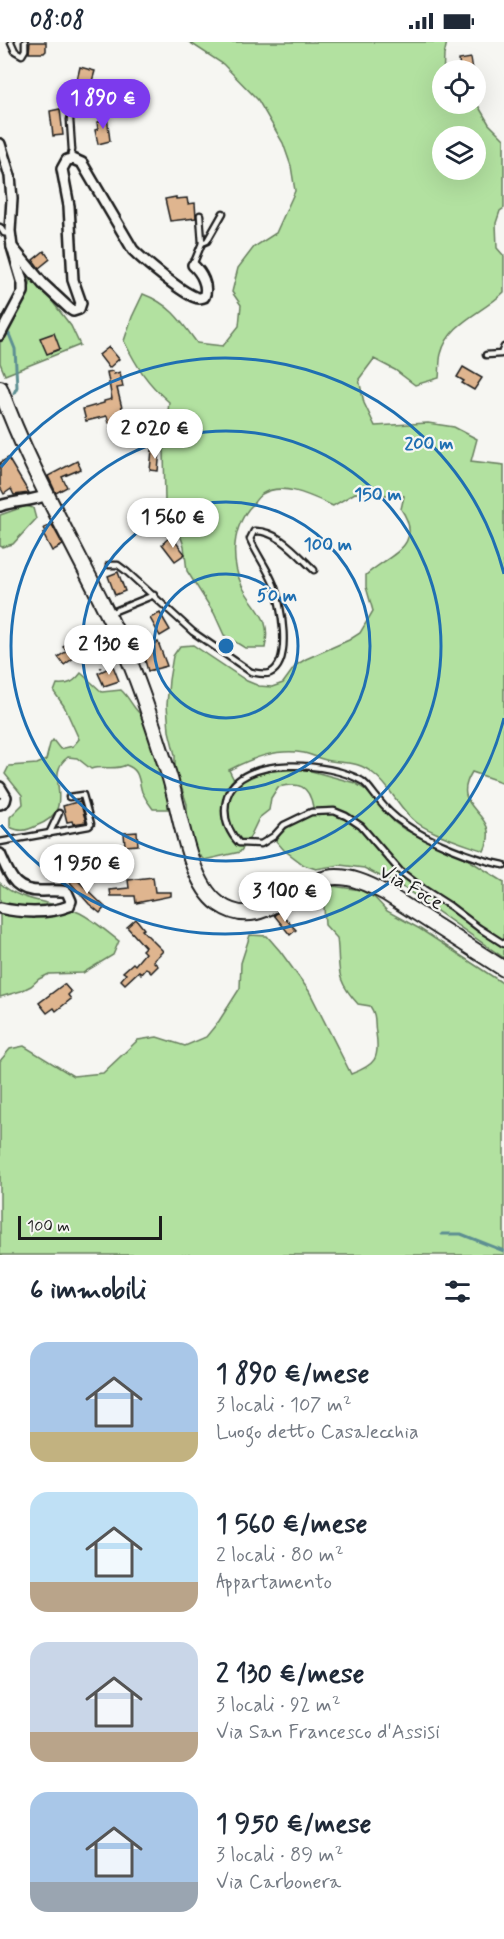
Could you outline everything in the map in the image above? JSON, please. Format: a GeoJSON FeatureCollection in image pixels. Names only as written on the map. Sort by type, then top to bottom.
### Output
{"type":"FeatureCollection","features":[{"type":"Feature","properties":{"kind":"main road"},"geometry":{"type":"LineString","coordinates":[[0,389],[19,439],[107,614]]}},
{"type":"Feature","properties":{"kind":"main road","name":"Via Foce"},"geometry":{"type":"LineString","coordinates":[[107,614],[139,684],[176,798],[198,877],[205,889],[220,904],[243,913],[259,912],[314,882],[327,878],[352,879],[387,894],[504,969]]}},
{"type":"Feature","properties":{"kind":"street"},"geometry":{"type":"LineString","coordinates":[[0,144],[10,177],[12,199],[10,234],[23,292],[0,335]]}},
{"type":"Feature","properties":{"kind":"street"},"geometry":{"type":"LineString","coordinates":[[12,247],[43,284],[70,309],[73,311],[79,309],[81,303],[73,280],[69,206],[62,169],[64,162],[77,159],[82,163],[133,250],[181,288],[195,297],[204,297],[207,288],[193,265]]}},
{"type":"Feature","properties":{"kind":"street"},"geometry":{"type":"LineString","coordinates":[[0,506],[46,495]]}},
{"type":"Feature","properties":{"kind":"street"},"geometry":{"type":"LineString","coordinates":[[0,787],[6,797],[0,804]]}},
{"type":"Feature","properties":{"kind":"street"},"geometry":{"type":"LineString","coordinates":[[0,854],[12,879],[20,887],[35,891],[67,892],[71,901],[69,906],[58,911],[17,911],[0,908]]}},
{"type":"Feature","properties":{"kind":"lane"},"geometry":{"type":"LineString","coordinates":[[11,42],[15,51],[22,56],[25,42]]}},
{"type":"Feature","properties":{"kind":"lane"},"geometry":{"type":"LineString","coordinates":[[70,159],[72,150],[70,120],[75,96]]}},
{"type":"Feature","properties":{"kind":"lane"},"geometry":{"type":"LineString","coordinates":[[202,243],[207,241],[223,213]]}},
{"type":"Feature","properties":{"kind":"lane"},"geometry":{"type":"LineString","coordinates":[[193,265],[202,243],[200,215]]}},
{"type":"Feature","properties":{"kind":"lane"},"geometry":{"type":"LineString","coordinates":[[0,227],[4,233],[10,234]]}},
{"type":"Feature","properties":{"kind":"lane"},"geometry":{"type":"LineString","coordinates":[[486,355],[501,354],[504,347]]}},
{"type":"Feature","properties":{"kind":"lane"},"geometry":{"type":"LineString","coordinates":[[110,565],[117,565],[154,595],[193,632],[230,658],[251,672],[270,673],[278,664],[283,649],[281,609],[273,583],[250,539],[254,531],[263,530],[272,534],[314,570]]}},
{"type":"Feature","properties":{"kind":"lane"},"geometry":{"type":"LineString","coordinates":[[107,614],[154,595]]}},
{"type":"Feature","properties":{"kind":"lane"},"geometry":{"type":"LineString","coordinates":[[504,865],[465,854],[403,824],[364,782],[333,769],[303,765],[261,770],[242,777],[233,784],[225,804],[229,832],[239,843],[249,845],[261,844],[274,836],[284,825],[311,812],[334,811],[346,816],[361,826],[408,877],[504,944]]}},
{"type":"Feature","properties":{"kind":"lane"},"geometry":{"type":"LineString","coordinates":[[0,842],[89,826],[91,824],[82,795],[69,797]]}},
{"type":"Feature","properties":{"kind":"lane"},"geometry":{"type":"LineString","coordinates":[[48,834],[59,813]]}},
{"type":"Feature","properties":{"kind":"lane"},"geometry":{"type":"LineString","coordinates":[[492,863],[504,870]]}},
{"type":"Feature","properties":{"kind":"path"},"geometry":{"type":"LineString","coordinates":[[100,668],[120,659]]}},
{"type":"Feature","properties":{"kind":"green space"},"geometry":{"type":"Polygon","coordinates":[[[189,42],[447,42],[444,60],[432,60],[432,114],[483,114],[489,124],[504,139],[504,208],[500,211],[496,223],[497,248],[504,256],[504,292],[451,334],[441,354],[439,378],[415,385],[395,370],[374,359],[359,379],[364,403],[375,426],[428,423],[454,427],[477,439],[471,461],[504,465],[504,783],[472,772],[466,785],[466,795],[470,804],[487,827],[488,837],[484,851],[440,835],[416,822],[380,779],[358,765],[327,760],[304,753],[284,752],[256,758],[229,770],[234,780],[271,771],[304,769],[355,783],[366,790],[394,822],[404,829],[464,857],[504,882],[504,958],[404,888],[364,868],[340,865],[316,869],[304,865],[284,850],[276,841],[280,835],[313,807],[309,794],[297,785],[278,787],[271,798],[269,810],[259,818],[240,852],[204,860],[196,852],[187,815],[187,804],[175,768],[175,755],[169,731],[167,705],[173,656],[180,646],[193,645],[247,681],[259,686],[272,687],[283,683],[296,665],[360,633],[373,611],[366,587],[366,575],[401,548],[407,541],[409,532],[408,522],[401,509],[404,496],[355,493],[333,506],[288,490],[270,490],[261,495],[241,522],[237,532],[235,554],[242,586],[264,621],[267,637],[265,648],[245,648],[224,635],[214,613],[187,571],[184,546],[176,523],[165,503],[164,448],[169,402],[143,374],[124,341],[143,294],[168,308],[197,343],[223,346],[239,326],[241,305],[232,292],[238,268],[254,247],[276,233],[295,191],[291,166],[283,143],[258,100],[223,64],[189,42]]]}},
{"type":"Feature","properties":{"kind":"green space"},"geometry":{"type":"Polygon","coordinates":[[[22,262],[71,326],[80,345],[5,375],[0,363],[0,343],[15,318],[30,285],[20,264],[22,262]]]}},
{"type":"Feature","properties":{"kind":"green space"},"geometry":{"type":"Polygon","coordinates":[[[26,506],[33,508],[36,519],[13,544],[0,546],[0,515],[26,506]]]}},
{"type":"Feature","properties":{"kind":"green space"},"geometry":{"type":"Polygon","coordinates":[[[81,673],[102,692],[121,690],[145,718],[167,790],[168,809],[153,809],[142,792],[136,772],[131,767],[126,765],[117,768],[91,769],[77,758],[68,757],[58,773],[59,802],[56,811],[49,819],[29,829],[20,830],[10,827],[10,817],[23,804],[22,795],[5,774],[9,766],[37,764],[46,760],[53,740],[60,749],[73,746],[79,739],[64,706],[54,692],[57,684],[71,682],[81,673]]]}},
{"type":"Feature","properties":{"kind":"green space"},"geometry":{"type":"Polygon","coordinates":[[[0,883],[8,890],[28,898],[70,909],[90,919],[119,941],[113,955],[83,973],[49,974],[21,991],[0,997],[0,883]]]}},
{"type":"Feature","properties":{"kind":"green space"},"geometry":{"type":"Polygon","coordinates":[[[332,886],[361,890],[375,898],[387,911],[420,929],[504,984],[504,1255],[0,1255],[0,1061],[10,1049],[24,1046],[73,1076],[103,1073],[138,1040],[157,1037],[185,1046],[206,1037],[240,988],[241,963],[250,935],[267,936],[280,951],[309,991],[351,1074],[371,1064],[377,1049],[374,1013],[370,1006],[358,1004],[345,987],[341,979],[337,938],[325,925],[323,888],[332,886]]]}},
{"type":"Feature","properties":{"kind":"building"},"geometry":{"type":"Polygon","coordinates":[[[30,42],[46,42],[46,51],[29,53],[30,42]]]}},
{"type":"Feature","properties":{"kind":"building"},"geometry":{"type":"Polygon","coordinates":[[[80,67],[95,71],[90,88],[84,86],[83,83],[76,84],[80,67]]]}},
{"type":"Feature","properties":{"kind":"building"},"geometry":{"type":"Polygon","coordinates":[[[60,109],[63,135],[53,136],[50,111],[60,109]]]}},
{"type":"Feature","properties":{"kind":"building"},"geometry":{"type":"Polygon","coordinates":[[[100,115],[107,116],[110,141],[98,144],[95,130],[98,129],[97,122],[100,122],[100,115]]]}},
{"type":"Feature","properties":{"kind":"building"},"geometry":{"type":"Polygon","coordinates":[[[176,197],[176,199],[187,198],[188,204],[195,203],[196,218],[170,221],[165,199],[176,197]]]}},
{"type":"Feature","properties":{"kind":"building"},"geometry":{"type":"Polygon","coordinates":[[[44,251],[50,259],[39,268],[33,260],[44,251]]]}},
{"type":"Feature","properties":{"kind":"building"},"geometry":{"type":"Polygon","coordinates":[[[54,333],[60,349],[47,354],[40,338],[54,333]]]}},
{"type":"Feature","properties":{"kind":"building"},"geometry":{"type":"Polygon","coordinates":[[[109,347],[119,359],[109,368],[99,355],[109,347]]]}},
{"type":"Feature","properties":{"kind":"building"},"geometry":{"type":"Polygon","coordinates":[[[463,367],[482,378],[474,390],[457,377],[463,367]]]}},
{"type":"Feature","properties":{"kind":"building"},"geometry":{"type":"Polygon","coordinates":[[[113,371],[114,374],[120,372],[123,387],[117,388],[125,420],[109,423],[107,416],[86,421],[83,409],[112,399],[107,372],[113,371]]]}},
{"type":"Feature","properties":{"kind":"building"},"geometry":{"type":"Polygon","coordinates":[[[152,450],[160,450],[158,471],[150,470],[152,450]]]}},
{"type":"Feature","properties":{"kind":"building"},"geometry":{"type":"Polygon","coordinates":[[[8,458],[29,493],[14,495],[11,489],[4,494],[0,487],[0,463],[8,458]]]}},
{"type":"Feature","properties":{"kind":"building"},"geometry":{"type":"Polygon","coordinates":[[[77,461],[81,469],[62,477],[67,487],[56,493],[48,476],[77,461]]]}},
{"type":"Feature","properties":{"kind":"building"},"geometry":{"type":"Polygon","coordinates":[[[52,525],[63,545],[52,551],[43,534],[46,532],[44,528],[52,525]]]}},
{"type":"Feature","properties":{"kind":"building"},"geometry":{"type":"Polygon","coordinates":[[[171,536],[185,554],[175,561],[162,544],[171,536]]]}},
{"type":"Feature","properties":{"kind":"building"},"geometry":{"type":"Polygon","coordinates":[[[118,572],[125,591],[115,595],[108,576],[118,572]]]}},
{"type":"Feature","properties":{"kind":"building"},"geometry":{"type":"Polygon","coordinates":[[[160,613],[170,630],[160,636],[150,618],[160,613]]]}},
{"type":"Feature","properties":{"kind":"building"},"geometry":{"type":"Polygon","coordinates":[[[82,624],[93,637],[79,654],[64,665],[58,657],[67,651],[63,647],[82,624]]]}},
{"type":"Feature","properties":{"kind":"building"},"geometry":{"type":"Polygon","coordinates":[[[158,642],[167,666],[148,671],[144,657],[138,659],[135,651],[158,642]]]}},
{"type":"Feature","properties":{"kind":"building"},"geometry":{"type":"Polygon","coordinates":[[[113,666],[119,681],[104,686],[98,673],[113,666]]]}},
{"type":"Feature","properties":{"kind":"building"},"geometry":{"type":"Polygon","coordinates":[[[80,801],[86,822],[73,824],[72,821],[67,822],[63,806],[80,801]]]}},
{"type":"Feature","properties":{"kind":"building"},"geometry":{"type":"Polygon","coordinates":[[[137,832],[138,845],[125,846],[124,833],[137,832]]]}},
{"type":"Feature","properties":{"kind":"building"},"geometry":{"type":"Polygon","coordinates":[[[104,845],[108,856],[82,864],[79,852],[104,845]]]}},
{"type":"Feature","properties":{"kind":"building"},"geometry":{"type":"Polygon","coordinates":[[[74,877],[105,907],[100,913],[69,881],[74,877]]]}},
{"type":"Feature","properties":{"kind":"building"},"geometry":{"type":"Polygon","coordinates":[[[153,877],[155,892],[171,892],[171,896],[136,903],[135,896],[111,896],[110,890],[129,888],[128,880],[153,877]]]}},
{"type":"Feature","properties":{"kind":"building"},"geometry":{"type":"Polygon","coordinates":[[[279,912],[296,930],[290,935],[274,915],[279,912]]]}},
{"type":"Feature","properties":{"kind":"building"},"geometry":{"type":"Polygon","coordinates":[[[136,919],[144,929],[142,930],[163,951],[153,961],[158,966],[151,973],[146,968],[141,974],[139,971],[125,984],[121,980],[126,974],[123,972],[133,963],[135,965],[145,953],[142,950],[145,947],[127,927],[136,919]]]}},
{"type":"Feature","properties":{"kind":"building"},"geometry":{"type":"Polygon","coordinates":[[[64,984],[71,992],[68,995],[71,999],[56,1011],[54,1008],[47,1013],[39,1003],[64,984]]]}},
{"type":"Feature","properties":{"kind":"waterway"},"geometry":{"type":"LineString","coordinates":[[9,334],[15,349],[17,387],[14,393]]}},
{"type":"Feature","properties":{"kind":"waterway"},"geometry":{"type":"LineString","coordinates":[[442,1234],[461,1234],[504,1251]]}}]}
